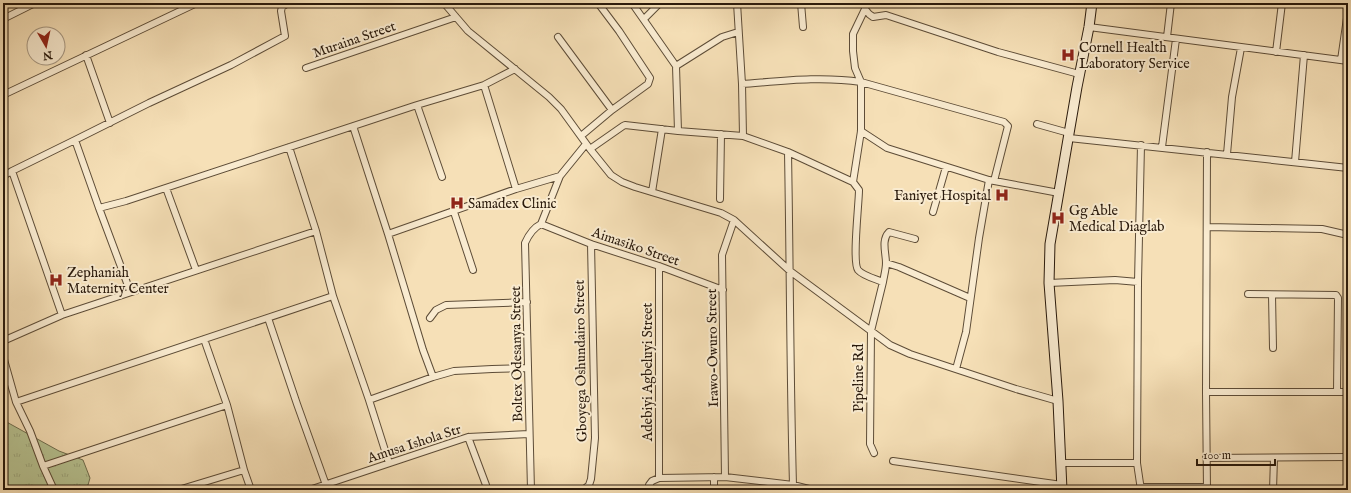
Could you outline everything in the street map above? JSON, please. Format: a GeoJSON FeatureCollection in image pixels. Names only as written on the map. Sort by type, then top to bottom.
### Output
{"type":"FeatureCollection","features":[{"type":"Feature","properties":{"kind":"main road"},"geometry":{"type":"LineString","coordinates":[[1062,487],[1058,400],[1049,284],[1050,244],[1079,74],[1090,27],[1092,3]]}},
{"type":"Feature","properties":{"kind":"street"},"geometry":{"type":"LineString","coordinates":[[3,19],[34,3]]}},
{"type":"Feature","properties":{"kind":"street"},"geometry":{"type":"LineString","coordinates":[[3,95],[197,3]]}},
{"type":"Feature","properties":{"kind":"street"},"geometry":{"type":"LineString","coordinates":[[3,176],[231,65],[285,36],[281,11],[282,7],[288,3]]}},
{"type":"Feature","properties":{"kind":"street"},"geometry":{"type":"LineString","coordinates":[[444,3],[468,31],[549,97],[561,109],[611,175],[622,182],[722,213],[734,220],[790,271],[890,345],[910,354],[1016,389],[1058,400]]}},
{"type":"Feature","properties":{"kind":"street"},"geometry":{"type":"LineString","coordinates":[[580,136],[612,110],[648,84],[650,78],[619,31],[598,3]]}},
{"type":"Feature","properties":{"kind":"street"},"geometry":{"type":"LineString","coordinates":[[632,3],[676,66],[678,131]]}},
{"type":"Feature","properties":{"kind":"street"},"geometry":{"type":"LineString","coordinates":[[644,19],[660,3]]}},
{"type":"Feature","properties":{"kind":"street"},"geometry":{"type":"LineString","coordinates":[[736,3],[742,84],[743,136]]}},
{"type":"Feature","properties":{"kind":"street"},"geometry":{"type":"LineString","coordinates":[[801,3],[803,27]]}},
{"type":"Feature","properties":{"kind":"street"},"geometry":{"type":"LineString","coordinates":[[1167,37],[1171,3]]}},
{"type":"Feature","properties":{"kind":"street"},"geometry":{"type":"LineString","coordinates":[[1276,52],[1282,3]]}},
{"type":"Feature","properties":{"kind":"street"},"geometry":{"type":"LineString","coordinates":[[865,6],[869,14],[873,17],[886,15],[998,52],[1079,74]]}},
{"type":"Feature","properties":{"kind":"street"},"geometry":{"type":"LineString","coordinates":[[853,182],[861,131],[861,82],[854,63],[853,34],[865,6]]}},
{"type":"Feature","properties":{"kind":"street"},"geometry":{"type":"LineString","coordinates":[[1090,27],[1242,48],[1345,60],[1348,11]]}},
{"type":"Feature","properties":{"kind":"street","name":"Muraina Street"},"geometry":{"type":"LineString","coordinates":[[306,68],[456,17]]}},
{"type":"Feature","properties":{"kind":"street"},"geometry":{"type":"LineString","coordinates":[[676,66],[722,37],[738,32]]}},
{"type":"Feature","properties":{"kind":"street"},"geometry":{"type":"LineString","coordinates":[[558,37],[612,110]]}},
{"type":"Feature","properties":{"kind":"street"},"geometry":{"type":"LineString","coordinates":[[1162,147],[1176,39]]}},
{"type":"Feature","properties":{"kind":"street"},"geometry":{"type":"LineString","coordinates":[[1227,154],[1232,97],[1242,48]]}},
{"type":"Feature","properties":{"kind":"street"},"geometry":{"type":"LineString","coordinates":[[86,55],[110,123]]}},
{"type":"Feature","properties":{"kind":"street"},"geometry":{"type":"LineString","coordinates":[[1295,162],[1304,55]]}},
{"type":"Feature","properties":{"kind":"street"},"geometry":{"type":"LineString","coordinates":[[99,208],[126,201],[417,105],[484,85],[515,69]]}},
{"type":"Feature","properties":{"kind":"street"},"geometry":{"type":"LineString","coordinates":[[742,84],[820,79],[838,79],[861,82],[1006,123],[1008,126],[992,180],[978,238],[966,332],[956,369]]}},
{"type":"Feature","properties":{"kind":"street"},"geometry":{"type":"LineString","coordinates":[[484,85],[516,189]]}},
{"type":"Feature","properties":{"kind":"street"},"geometry":{"type":"LineString","coordinates":[[417,105],[442,178]]}},
{"type":"Feature","properties":{"kind":"street"},"geometry":{"type":"LineString","coordinates":[[1037,124],[1069,135],[1141,145],[1348,168]]}},
{"type":"Feature","properties":{"kind":"street"},"geometry":{"type":"LineString","coordinates":[[353,126],[423,350],[433,377]]}},
{"type":"Feature","properties":{"kind":"street"},"geometry":{"type":"LineString","coordinates":[[541,224],[560,176],[588,146],[623,126],[743,136],[788,152],[853,182],[859,190],[856,233],[856,266],[861,272],[883,282]]}},
{"type":"Feature","properties":{"kind":"street"},"geometry":{"type":"LineString","coordinates":[[652,192],[662,129]]}},
{"type":"Feature","properties":{"kind":"street"},"geometry":{"type":"LineString","coordinates":[[861,131],[887,148],[946,167],[992,180],[1059,194]]}},
{"type":"Feature","properties":{"kind":"street"},"geometry":{"type":"LineString","coordinates":[[720,199],[721,134]]}},
{"type":"Feature","properties":{"kind":"street"},"geometry":{"type":"LineString","coordinates":[[75,140],[130,292]]}},
{"type":"Feature","properties":{"kind":"street"},"geometry":{"type":"LineString","coordinates":[[1141,145],[1138,282],[1138,463],[1141,488],[1207,489],[1207,152]]}},
{"type":"Feature","properties":{"kind":"street"},"geometry":{"type":"LineString","coordinates":[[290,147],[316,231],[333,296],[389,463]]}},
{"type":"Feature","properties":{"kind":"street"},"geometry":{"type":"LineString","coordinates":[[788,152],[793,485]]}},
{"type":"Feature","properties":{"kind":"street"},"geometry":{"type":"LineString","coordinates":[[933,212],[946,167]]}},
{"type":"Feature","properties":{"kind":"street"},"geometry":{"type":"LineString","coordinates":[[12,171],[62,315]]}},
{"type":"Feature","properties":{"kind":"street"},"geometry":{"type":"LineString","coordinates":[[388,234],[516,189],[560,176]]}},
{"type":"Feature","properties":{"kind":"street"},"geometry":{"type":"LineString","coordinates":[[166,188],[196,270]]}},
{"type":"Feature","properties":{"kind":"street"},"geometry":{"type":"LineString","coordinates":[[454,212],[473,270]]}},
{"type":"Feature","properties":{"kind":"street","name":"Irawo-Owuro Street"},"geometry":{"type":"LineString","coordinates":[[726,477],[722,255],[734,220]]}},
{"type":"Feature","properties":{"kind":"street","name":"Aimasiko Street"},"geometry":{"type":"LineString","coordinates":[[541,224],[591,244],[659,266],[723,290]]}},
{"type":"Feature","properties":{"kind":"street","name":"Boltex Odesanya Street"},"geometry":{"type":"LineString","coordinates":[[531,490],[525,242],[531,232],[541,224]]}},
{"type":"Feature","properties":{"kind":"street"},"geometry":{"type":"LineString","coordinates":[[1207,227],[1322,229],[1348,235]]}},
{"type":"Feature","properties":{"kind":"street"},"geometry":{"type":"LineString","coordinates":[[3,341],[62,315],[316,231]]}},
{"type":"Feature","properties":{"kind":"street","name":"Pipeline Rd"},"geometry":{"type":"LineString","coordinates":[[874,453],[870,444],[871,331],[886,263],[884,249],[885,238],[889,232],[915,239]]}},
{"type":"Feature","properties":{"kind":"street","name":"Gboyega Oshundairo Street"},"geometry":{"type":"LineString","coordinates":[[583,490],[589,485],[591,479],[594,438],[591,244]]}},
{"type":"Feature","properties":{"kind":"street"},"geometry":{"type":"LineString","coordinates":[[886,263],[899,267],[970,298]]}},
{"type":"Feature","properties":{"kind":"street","name":"Adebiyi Agbeluyi Street"},"geometry":{"type":"LineString","coordinates":[[659,266],[659,478]]}},
{"type":"Feature","properties":{"kind":"street"},"geometry":{"type":"LineString","coordinates":[[1049,284],[1115,280],[1138,282]]}},
{"type":"Feature","properties":{"kind":"street"},"geometry":{"type":"LineString","coordinates":[[1248,294],[1336,295],[1338,298],[1337,392]]}},
{"type":"Feature","properties":{"kind":"street"},"geometry":{"type":"LineString","coordinates":[[1272,295],[1273,348]]}},
{"type":"Feature","properties":{"kind":"street"},"geometry":{"type":"LineString","coordinates":[[16,402],[333,296]]}},
{"type":"Feature","properties":{"kind":"street"},"geometry":{"type":"LineString","coordinates":[[430,318],[436,310],[446,305],[527,302]]}},
{"type":"Feature","properties":{"kind":"street"},"geometry":{"type":"LineString","coordinates":[[268,318],[326,485]]}},
{"type":"Feature","properties":{"kind":"street"},"geometry":{"type":"LineString","coordinates":[[204,339],[227,405],[244,470],[251,490]]}},
{"type":"Feature","properties":{"kind":"street"},"geometry":{"type":"LineString","coordinates":[[3,356],[16,402],[30,431],[54,490]]}},
{"type":"Feature","properties":{"kind":"street"},"geometry":{"type":"LineString","coordinates":[[369,400],[433,377],[454,372],[528,368]]}},
{"type":"Feature","properties":{"kind":"street"},"geometry":{"type":"LineString","coordinates":[[1206,392],[1348,392]]}},
{"type":"Feature","properties":{"kind":"street"},"geometry":{"type":"LineString","coordinates":[[43,466],[227,405]]}},
{"type":"Feature","properties":{"kind":"street","name":"Amusa Ishola Str"},"geometry":{"type":"LineString","coordinates":[[309,490],[468,437],[529,434]]}},
{"type":"Feature","properties":{"kind":"street"},"geometry":{"type":"LineString","coordinates":[[468,437],[486,484]]}},
{"type":"Feature","properties":{"kind":"street"},"geometry":{"type":"LineString","coordinates":[[1206,458],[1348,457]]}},
{"type":"Feature","properties":{"kind":"street"},"geometry":{"type":"LineString","coordinates":[[1273,490],[1274,458]]}},
{"type":"Feature","properties":{"kind":"street"},"geometry":{"type":"LineString","coordinates":[[893,461],[1062,487]]}},
{"type":"Feature","properties":{"kind":"street"},"geometry":{"type":"LineString","coordinates":[[1060,463],[1138,463]]}},
{"type":"Feature","properties":{"kind":"street"},"geometry":{"type":"LineString","coordinates":[[178,490],[244,470]]}},
{"type":"Feature","properties":{"kind":"street"},"geometry":{"type":"LineString","coordinates":[[714,477],[714,490]]}},
{"type":"Feature","properties":{"kind":"street"},"geometry":{"type":"LineString","coordinates":[[648,490],[652,481],[659,478],[714,477],[726,477],[793,485],[813,490]]}},
{"type":"Feature","properties":{"kind":"green space"},"geometry":{"type":"Polygon","coordinates":[[[3,420],[59,451],[83,460],[90,478],[88,485],[78,490],[3,490],[3,420]]]}},
{"type":"Feature","properties":{"kind":"place","name":"Cornell Health Laboratory Service"},"geometry":{"type":"Point","coordinates":[1068,55]}},
{"type":"Feature","properties":{"kind":"place","name":"Faniyet Hospital"},"geometry":{"type":"Point","coordinates":[1002,195]}},
{"type":"Feature","properties":{"kind":"place","name":"Samadex Clinic"},"geometry":{"type":"Point","coordinates":[457,203]}},
{"type":"Feature","properties":{"kind":"place","name":"Gg Able Medical Diaglab"},"geometry":{"type":"Point","coordinates":[1058,218]}},
{"type":"Feature","properties":{"kind":"place","name":"Zephaniah Maternity Center"},"geometry":{"type":"Point","coordinates":[56,280]}}]}
